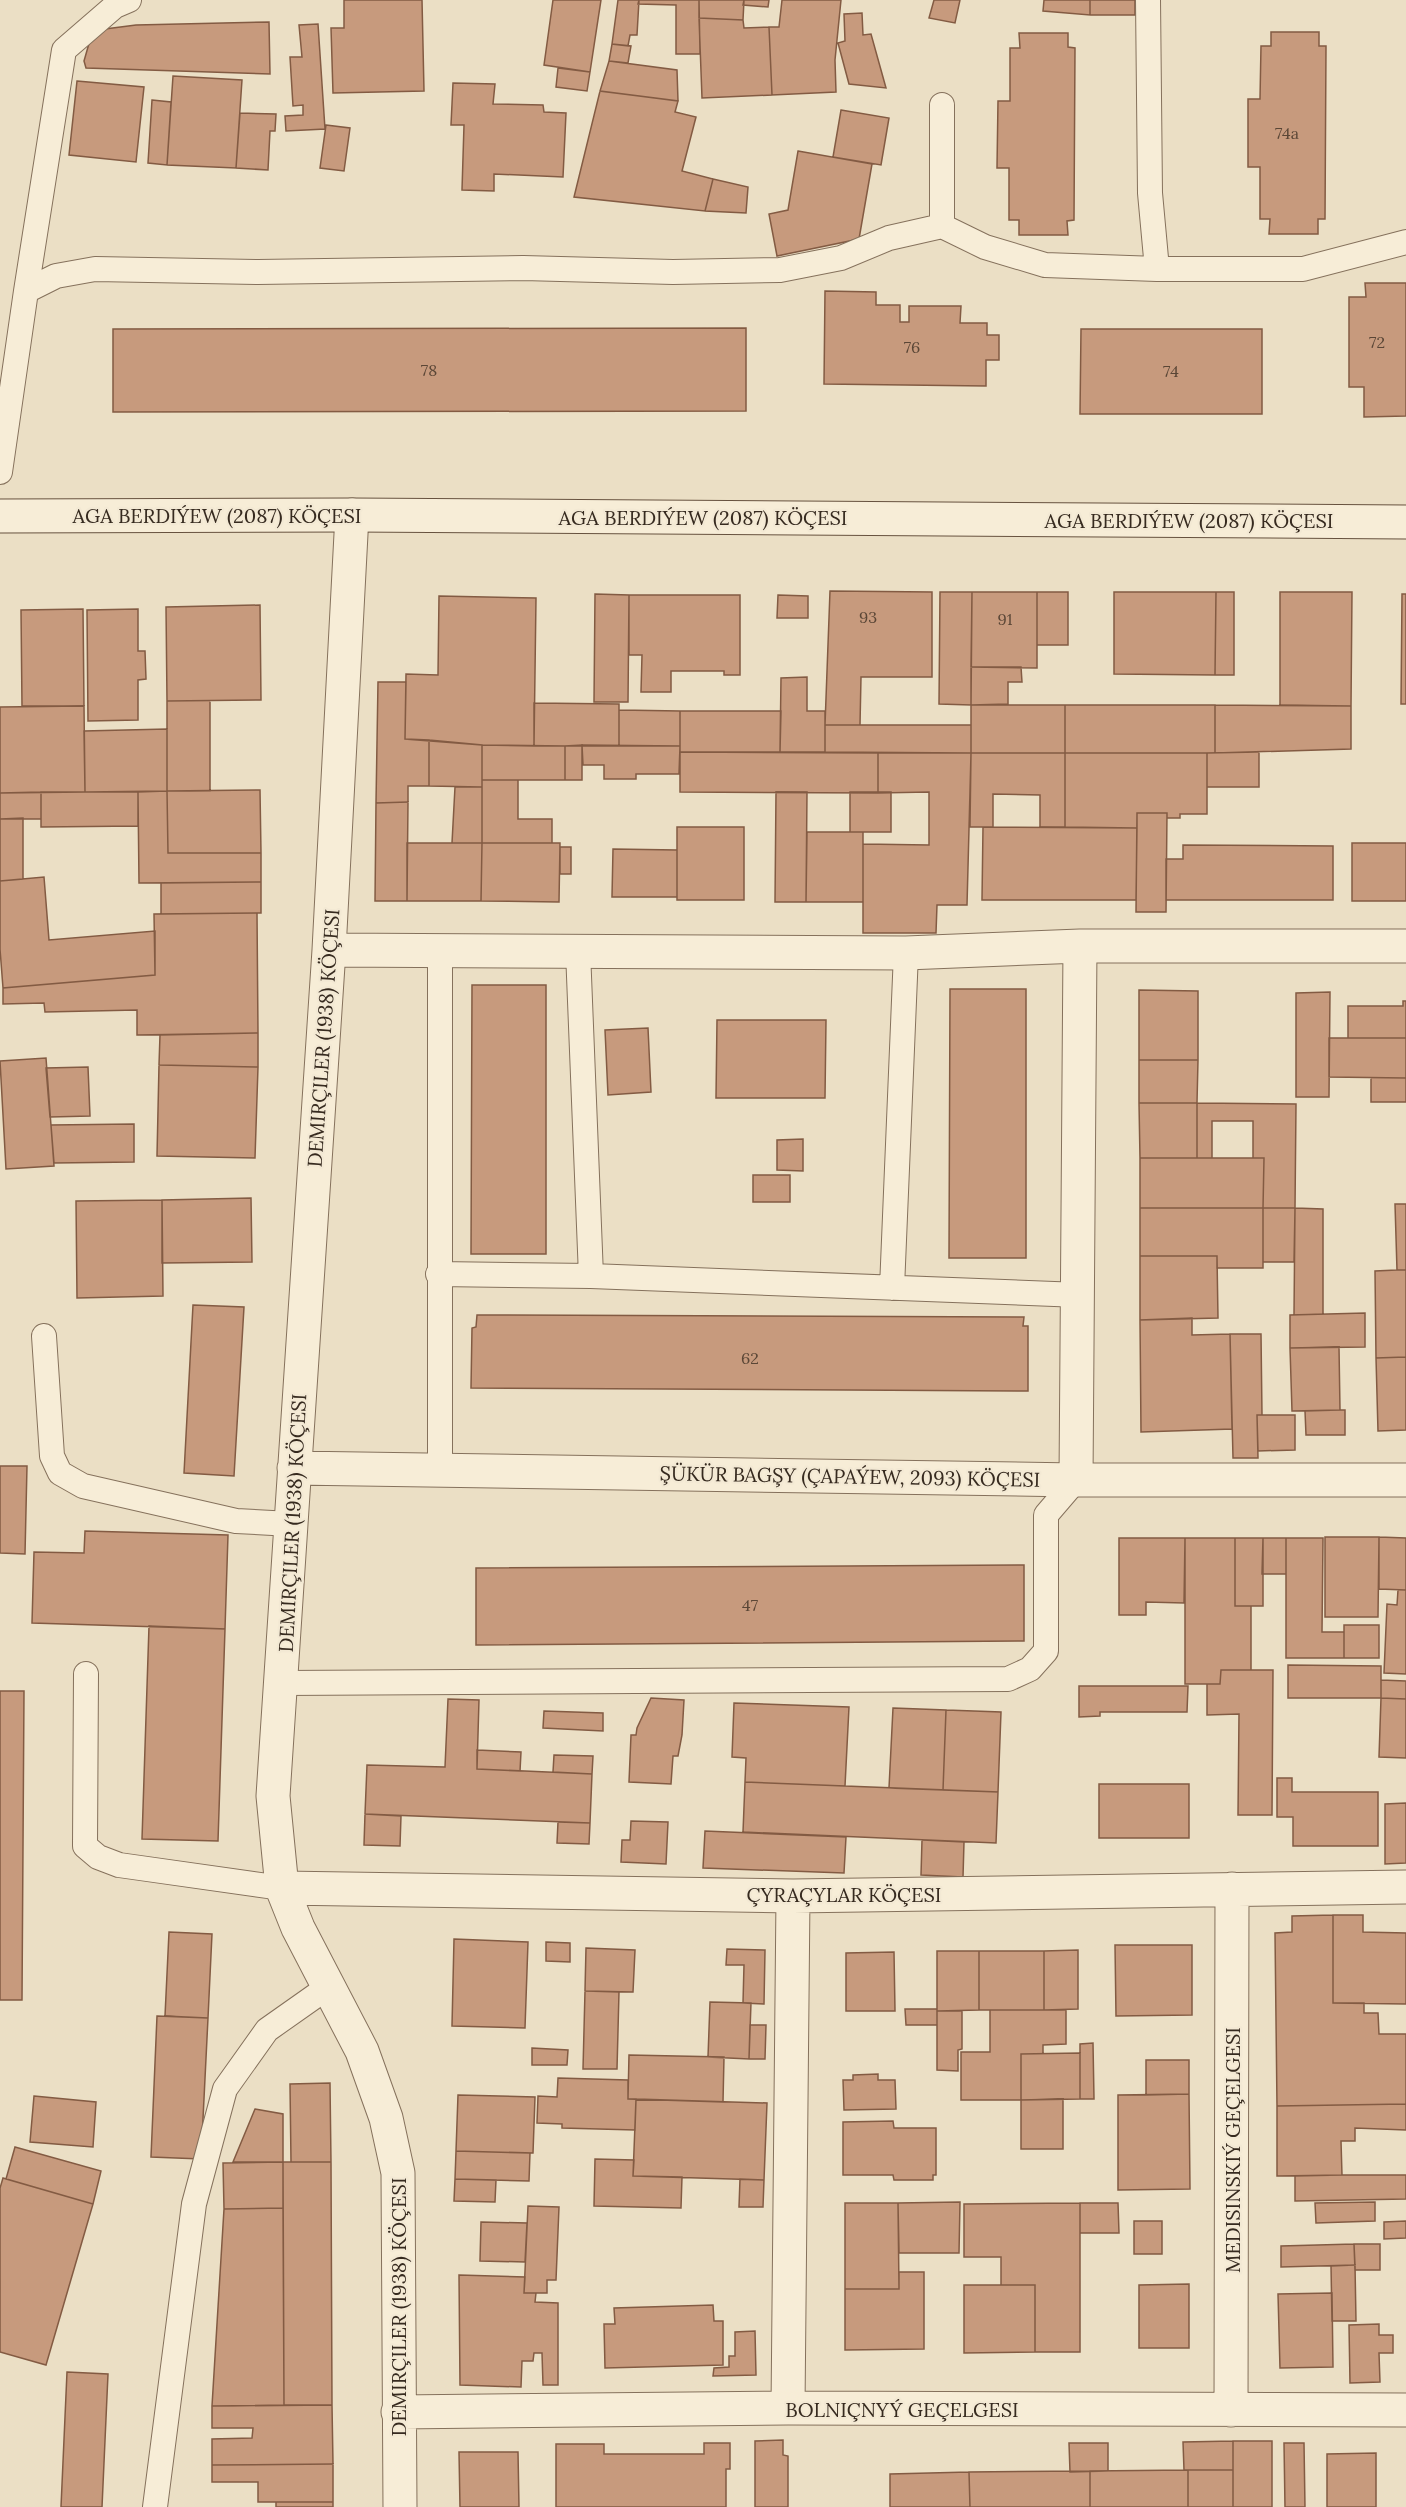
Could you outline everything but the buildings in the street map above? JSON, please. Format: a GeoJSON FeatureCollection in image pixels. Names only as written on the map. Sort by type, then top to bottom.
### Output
{"type":"FeatureCollection","features":[{"type":"Feature","properties":{"kind":"street","name":"AGA BERDIÝEW (2087) KÖÇESI"},"geometry":{"type":"LineString","coordinates":[[0,516],[352,515],[1406,522]]}},
{"type":"Feature","properties":{"kind":"street","name":"DEMIRÇILER (1938) KÖÇESI"},"geometry":{"type":"LineString","coordinates":[[352,515],[329,950],[273,1796],[282,1888],[328,1987],[362,2051],[386,2118],[398,2173],[400,2507]]}},
{"type":"Feature","properties":{"kind":"street"},"geometry":{"type":"LineString","coordinates":[[329,950],[906,953],[1080,946],[1406,946]]}},
{"type":"Feature","properties":{"kind":"street"},"geometry":{"type":"LineString","coordinates":[[1076,1480],[1080,1295],[1080,946]]}},
{"type":"Feature","properties":{"kind":"street","name":"ŞÜKÜR BAGŞY (ÇAPAÝEW, 2093) KÖÇESI"},"geometry":{"type":"LineString","coordinates":[[294,1468],[440,1468],[1076,1480],[1406,1480]]}},
{"type":"Feature","properties":{"kind":"street","name":"ÇYRAÇYLAR KÖÇESI"},"geometry":{"type":"LineString","coordinates":[[282,1888],[794,1896],[1406,1887]]}},
{"type":"Feature","properties":{"kind":"street","name":"MEDISINSKIÝ GEÇELGESI"},"geometry":{"type":"LineString","coordinates":[[1231,2410],[1232,1890]]}},
{"type":"Feature","properties":{"kind":"street"},"geometry":{"type":"LineString","coordinates":[[788,2408],[794,1896]]}},
{"type":"Feature","properties":{"kind":"street","name":"BOLNIÇNYÝ GEÇELGESI"},"geometry":{"type":"LineString","coordinates":[[399,2412],[788,2408],[1406,2410]]}},
{"type":"Feature","properties":{"kind":"lane"},"geometry":{"type":"LineString","coordinates":[[0,472],[64,50],[115,6],[129,0]]}},
{"type":"Feature","properties":{"kind":"lane"},"geometry":{"type":"LineString","coordinates":[[1149,0],[1150,193],[1157,269]]}},
{"type":"Feature","properties":{"kind":"lane"},"geometry":{"type":"LineString","coordinates":[[942,105],[942,226]]}},
{"type":"Feature","properties":{"kind":"lane"},"geometry":{"type":"LineString","coordinates":[[26,291],[56,276],[95,269],[258,272],[523,268],[673,272],[780,270],[841,258],[889,238],[942,226],[985,247],[1045,265],[1157,269],[1303,269],[1406,242]]}},
{"type":"Feature","properties":{"kind":"lane"},"geometry":{"type":"LineString","coordinates":[[440,950],[438,1274],[440,1468]]}},
{"type":"Feature","properties":{"kind":"lane"},"geometry":{"type":"LineString","coordinates":[[578,951],[591,1276]]}},
{"type":"Feature","properties":{"kind":"lane"},"geometry":{"type":"LineString","coordinates":[[892,1288],[906,953]]}},
{"type":"Feature","properties":{"kind":"lane"},"geometry":{"type":"LineString","coordinates":[[438,1274],[591,1276],[1080,1295]]}},
{"type":"Feature","properties":{"kind":"lane"},"geometry":{"type":"LineString","coordinates":[[44,1336],[52,1456],[60,1473],[83,1486],[147,1502],[236,1521],[291,1524]]}},
{"type":"Feature","properties":{"kind":"lane"},"geometry":{"type":"LineString","coordinates":[[282,1683],[1008,1678],[1030,1669],[1046,1651],[1046,1515],[1076,1480]]}},
{"type":"Feature","properties":{"kind":"lane"},"geometry":{"type":"LineString","coordinates":[[86,1674],[85,1845],[98,1857],[119,1864],[282,1888]]}},
{"type":"Feature","properties":{"kind":"lane"},"geometry":{"type":"LineString","coordinates":[[155,2507],[194,2204],[225,2089],[267,2030],[328,1987]]}}]}
